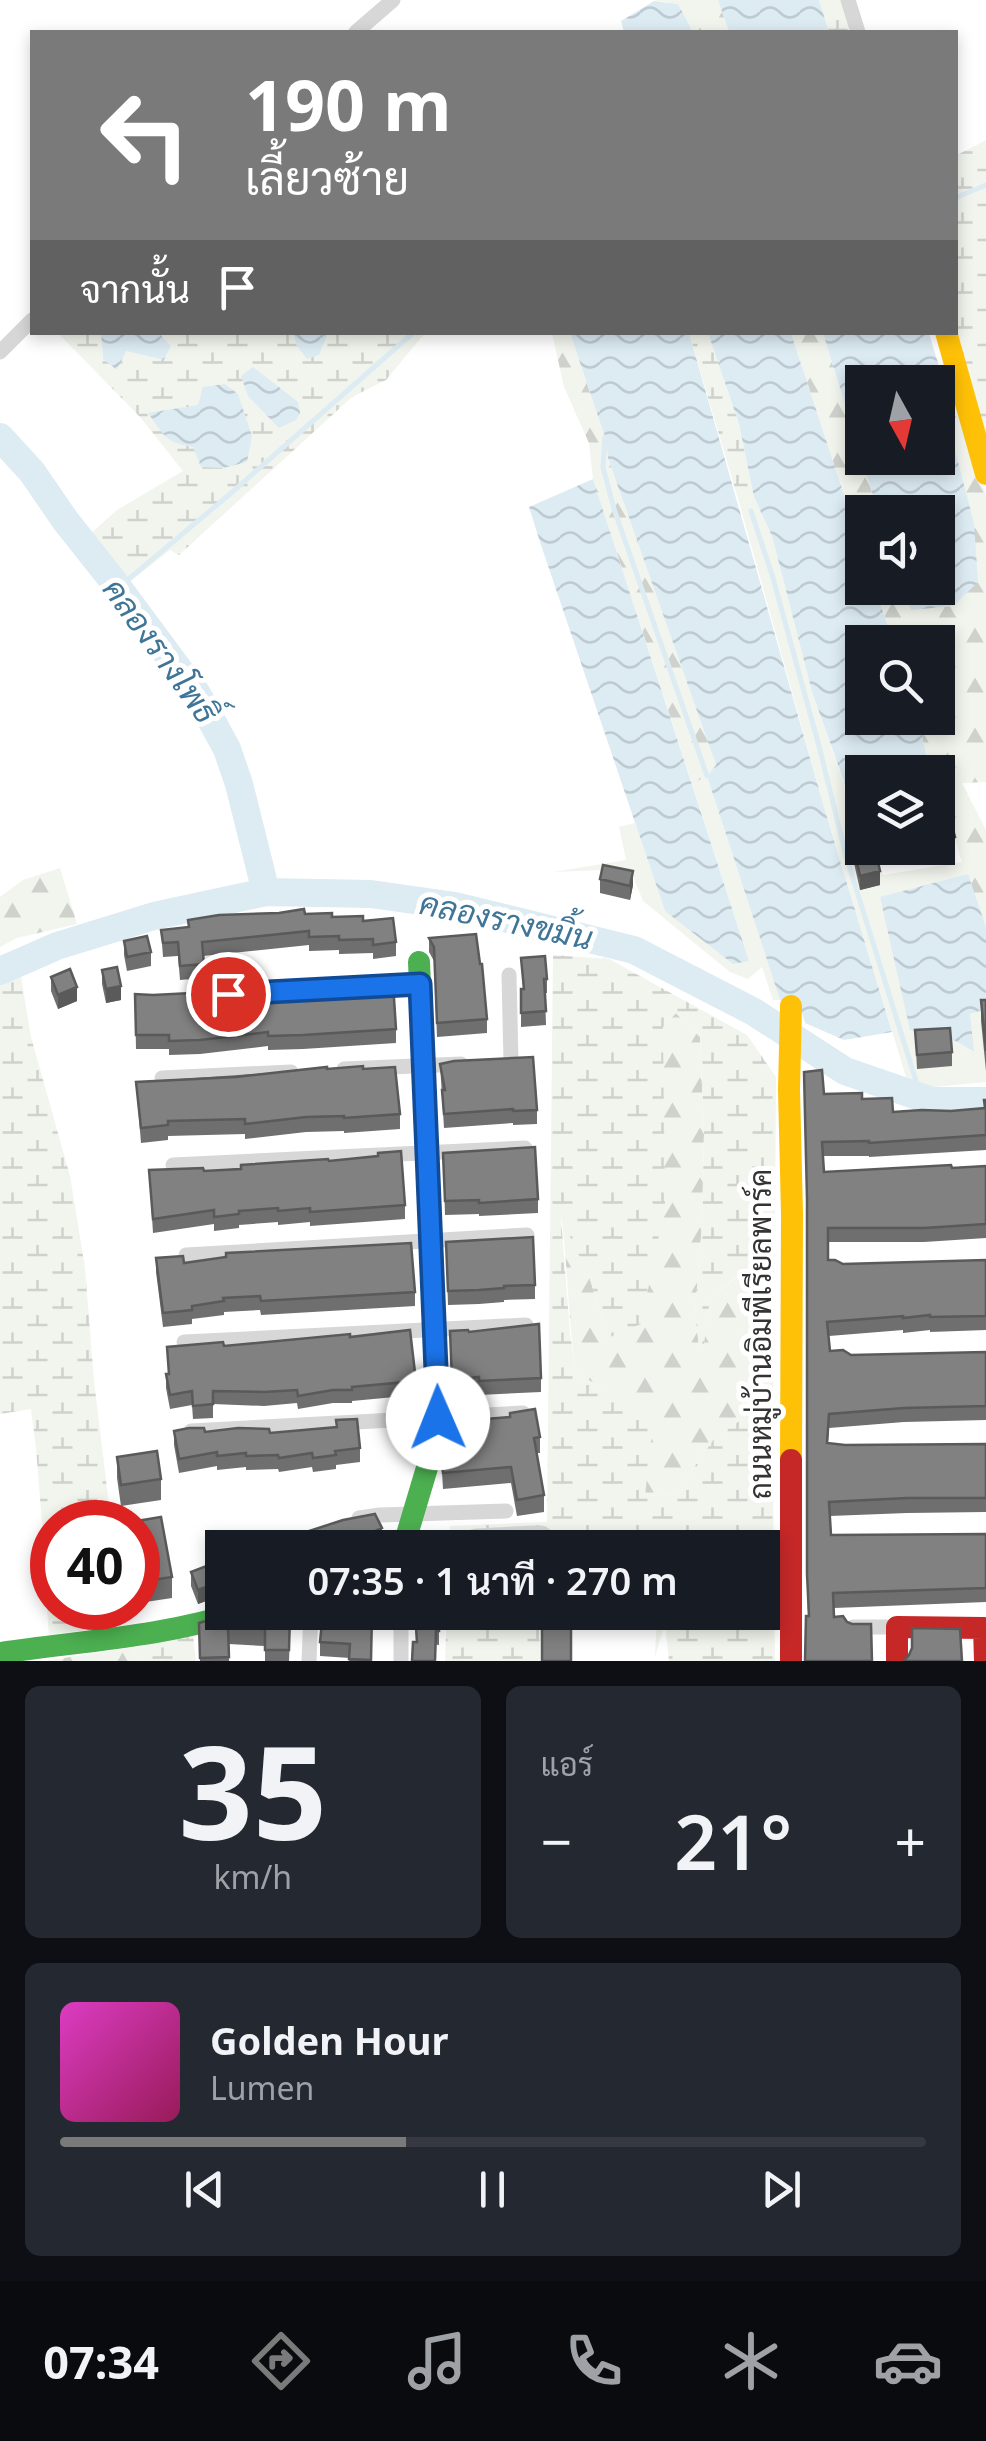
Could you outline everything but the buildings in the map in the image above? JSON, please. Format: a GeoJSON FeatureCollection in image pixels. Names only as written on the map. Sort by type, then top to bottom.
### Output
{"type":"FeatureCollection","features":[{"type":"Feature","properties":{"kind":"street"},"geometry":{"type":"LineString","coordinates":[[358,30],[393,0]]}},
{"type":"Feature","properties":{"kind":"street"},"geometry":{"type":"LineString","coordinates":[[848,0],[857,30]]}},
{"type":"Feature","properties":{"kind":"street"},"geometry":{"type":"LineString","coordinates":[[0,352],[30,322]]}},
{"type":"Feature","properties":{"kind":"street"},"geometry":{"type":"LineString","coordinates":[[947,335],[986,474]]}},
{"type":"Feature","properties":{"kind":"street"},"geometry":{"type":"LineString","coordinates":[[362,987],[420,973],[438,1418],[435,1441],[407,1530]]}},
{"type":"Feature","properties":{"kind":"street"},"geometry":{"type":"LineString","coordinates":[[509,975],[511,1061]]}},
{"type":"Feature","properties":{"kind":"street","name":"ถนนหมู่บ้านอิมพีเรียลพาร์ค"},"geometry":{"type":"LineString","coordinates":[[791,1006],[792,1661]]}},
{"type":"Feature","properties":{"kind":"street"},"geometry":{"type":"LineString","coordinates":[[493,1062],[530,1060]]}},
{"type":"Feature","properties":{"kind":"street"},"geometry":{"type":"LineString","coordinates":[[330,1070],[476,1063]]}},
{"type":"Feature","properties":{"kind":"street"},"geometry":{"type":"LineString","coordinates":[[162,1078],[311,1071]]}},
{"type":"Feature","properties":{"kind":"street"},"geometry":{"type":"LineString","coordinates":[[173,1165],[529,1148]]}},
{"type":"Feature","properties":{"kind":"street"},"geometry":{"type":"LineString","coordinates":[[186,1255],[528,1235]]}},
{"type":"Feature","properties":{"kind":"street"},"geometry":{"type":"LineString","coordinates":[[184,1342],[526,1325]]}},
{"type":"Feature","properties":{"kind":"street"},"geometry":{"type":"LineString","coordinates":[[191,1431],[523,1413]]}},
{"type":"Feature","properties":{"kind":"street"},"geometry":{"type":"LineString","coordinates":[[346,1522],[380,1514],[506,1511]]}},
{"type":"Feature","properties":{"kind":"street"},"geometry":{"type":"LineString","coordinates":[[0,1653],[168,1632],[205,1623]]}},
{"type":"Feature","properties":{"kind":"street"},"geometry":{"type":"LineString","coordinates":[[853,1627],[985,1628],[985,1661]]}},
{"type":"Feature","properties":{"kind":"street"},"geometry":{"type":"LineString","coordinates":[[897,1627],[897,1661]]}},
{"type":"Feature","properties":{"kind":"street"},"geometry":{"type":"LineString","coordinates":[[309,1661],[310,1630]]}},
{"type":"Feature","properties":{"kind":"street"},"geometry":{"type":"LineString","coordinates":[[401,1630],[401,1661]]}},
{"type":"Feature","properties":{"kind":"green space"},"geometry":{"type":"Polygon","coordinates":[[[653,0],[718,0],[728,30],[692,30],[678,4],[653,0]]]}},
{"type":"Feature","properties":{"kind":"green space"},"geometry":{"type":"Polygon","coordinates":[[[819,0],[842,0],[851,30],[828,30],[819,0]]]}},
{"type":"Feature","properties":{"kind":"green space"},"geometry":{"type":"Polygon","coordinates":[[[986,140],[986,450],[956,335],[958,154],[986,140]]]}},
{"type":"Feature","properties":{"kind":"green space"},"geometry":{"type":"Polygon","coordinates":[[[60,335],[101,335],[103,359],[126,351],[164,360],[171,346],[161,335],[294,335],[297,346],[327,335],[423,335],[386,380],[352,397],[179,555],[170,550],[128,583],[89,535],[117,510],[183,471],[140,417],[60,335]]]}},
{"type":"Feature","properties":{"kind":"green space"},"geometry":{"type":"Polygon","coordinates":[[[552,335],[571,335],[605,437],[608,458],[716,765],[707,776],[692,784],[593,479],[589,443],[564,387],[552,335]]]}},
{"type":"Feature","properties":{"kind":"green space"},"geometry":{"type":"Polygon","coordinates":[[[690,335],[709,335],[739,424],[754,497],[741,509],[690,335]]]}},
{"type":"Feature","properties":{"kind":"green space"},"geometry":{"type":"Polygon","coordinates":[[[792,335],[824,335],[845,405],[845,475],[867,475],[873,495],[845,495],[845,498],[792,335]]]}},
{"type":"Feature","properties":{"kind":"green space"},"geometry":{"type":"Polygon","coordinates":[[[961,402],[986,496],[986,782],[962,783],[986,830],[986,927],[955,838],[955,755],[926,755],[922,735],[955,735],[955,625],[887,625],[881,605],[909,605],[911,609],[955,605],[974,523],[955,453],[955,406],[961,402]]]}},
{"type":"Feature","properties":{"kind":"green space"},"geometry":{"type":"Polygon","coordinates":[[[754,497],[772,536],[812,692],[845,787],[845,865],[879,865],[883,875],[962,862],[968,874],[880,898],[945,1035],[973,1052],[970,1014],[986,1009],[986,1082],[923,1088],[906,1077],[826,814],[741,509],[754,497]]]}},
{"type":"Feature","properties":{"kind":"green space"},"geometry":{"type":"Polygon","coordinates":[[[707,776],[780,1000],[773,1000],[762,967],[748,979],[730,972],[643,901],[630,869],[553,872],[626,860],[619,827],[635,823],[665,911],[749,961],[692,784],[707,776]]]}},
{"type":"Feature","properties":{"kind":"green space"},"geometry":{"type":"Polygon","coordinates":[[[60,868],[77,924],[17,938],[0,947],[0,897],[23,880],[60,868]]]}},
{"type":"Feature","properties":{"kind":"green space"},"geometry":{"type":"Polygon","coordinates":[[[553,955],[609,959],[747,1035],[776,1077],[774,1530],[450,1530],[450,1526],[547,1522],[553,955]],[[676,1013],[663,1027],[665,1206],[641,1324],[608,1338],[589,1276],[561,1218],[576,1373],[611,1393],[653,1425],[645,1496],[675,1494],[714,1439],[759,1407],[766,1332],[747,1268],[710,1298],[701,1366],[695,1312],[704,1134],[700,1037],[676,1013]]]}},
{"type":"Feature","properties":{"kind":"green space"},"geometry":{"type":"Polygon","coordinates":[[[21,977],[31,1037],[70,1176],[85,1268],[108,1500],[40,1500],[31,1409],[0,1414],[0,984],[21,977]]]}},
{"type":"Feature","properties":{"kind":"green space"},"geometry":{"type":"Polygon","coordinates":[[[676,1013],[700,1037],[704,1134],[695,1312],[701,1361],[710,1298],[748,1268],[766,1331],[759,1407],[714,1439],[675,1494],[644,1496],[611,1393],[576,1373],[561,1213],[589,1276],[608,1338],[663,1027],[676,1013]]]}},
{"type":"Feature","properties":{"kind":"green space"},"geometry":{"type":"Polygon","coordinates":[[[49,1630],[86,1630],[49,1635],[49,1630]]]}},
{"type":"Feature","properties":{"kind":"green space"},"geometry":{"type":"Polygon","coordinates":[[[446,1630],[539,1630],[540,1661],[445,1661],[446,1630]]]}},
{"type":"Feature","properties":{"kind":"green space"},"geometry":{"type":"Polygon","coordinates":[[[656,1630],[663,1630],[655,1657],[656,1630]]]}},
{"type":"Feature","properties":{"kind":"green space"},"geometry":{"type":"Polygon","coordinates":[[[666,1630],[775,1630],[775,1661],[669,1661],[666,1630]]]}},
{"type":"Feature","properties":{"kind":"green space"},"geometry":{"type":"Polygon","coordinates":[[[193,1635],[196,1661],[137,1661],[135,1647],[193,1635]]]}},
{"type":"Feature","properties":{"kind":"green space"},"geometry":{"type":"Polygon","coordinates":[[[135,1647],[137,1661],[44,1661],[135,1647]]]}},
{"type":"Feature","properties":{"kind":"water"},"geometry":{"type":"Polygon","coordinates":[[[718,0],[819,0],[828,30],[728,30],[718,0]]]}},
{"type":"Feature","properties":{"kind":"water"},"geometry":{"type":"Polygon","coordinates":[[[654,1],[678,4],[692,30],[623,30],[621,21],[654,1]]]}},
{"type":"Feature","properties":{"kind":"water"},"geometry":{"type":"Polygon","coordinates":[[[101,335],[161,335],[171,346],[164,360],[126,351],[117,370],[103,359],[101,335]]]}},
{"type":"Feature","properties":{"kind":"water"},"geometry":{"type":"Polygon","coordinates":[[[294,335],[327,335],[319,355],[307,359],[294,335]]]}},
{"type":"Feature","properties":{"kind":"water"},"geometry":{"type":"Polygon","coordinates":[[[571,335],[690,335],[892,1032],[844,1040],[805,1023],[801,1009],[780,1000],[707,776],[716,765],[608,458],[605,437],[571,335]]]}},
{"type":"Feature","properties":{"kind":"water"},"geometry":{"type":"Polygon","coordinates":[[[709,335],[792,335],[845,498],[845,605],[881,605],[887,625],[845,625],[845,735],[922,735],[926,755],[845,755],[845,785],[812,692],[772,536],[754,497],[739,424],[709,335]]]}},
{"type":"Feature","properties":{"kind":"water"},"geometry":{"type":"Polygon","coordinates":[[[824,335],[930,335],[939,365],[845,365],[845,405],[824,335]]]}},
{"type":"Feature","properties":{"kind":"water"},"geometry":{"type":"Polygon","coordinates":[[[253,367],[298,402],[300,413],[296,420],[279,428],[248,396],[241,376],[253,367]]]}},
{"type":"Feature","properties":{"kind":"water"},"geometry":{"type":"Polygon","coordinates":[[[225,384],[238,394],[252,436],[247,462],[223,468],[201,467],[193,447],[171,440],[148,413],[198,405],[203,387],[225,384]]]}},
{"type":"Feature","properties":{"kind":"water"},"geometry":{"type":"Polygon","coordinates":[[[955,450],[974,523],[978,582],[955,604],[955,495],[873,495],[867,475],[955,475],[955,450]]]}},
{"type":"Feature","properties":{"kind":"water"},"geometry":{"type":"Polygon","coordinates":[[[593,479],[749,961],[733,964],[665,911],[541,545],[529,507],[593,479]]]}},
{"type":"Feature","properties":{"kind":"water"},"geometry":{"type":"Polygon","coordinates":[[[909,605],[954,605],[953,606],[911,610],[909,605]]]}},
{"type":"Feature","properties":{"kind":"water"},"geometry":{"type":"Polygon","coordinates":[[[968,874],[986,927],[986,1009],[970,1014],[974,1052],[945,1035],[910,1030],[880,897],[968,874]]]}},
{"type":"Feature","properties":{"kind":"waterway"},"geometry":{"type":"LineString","coordinates":[[958,197],[986,185]]}},
{"type":"Feature","properties":{"kind":"waterway"},"geometry":{"type":"LineString","coordinates":[[130,578],[411,335]]}},
{"type":"Feature","properties":{"kind":"waterway","name":"คลองรางโพธิ์"},"geometry":{"type":"LineString","coordinates":[[0,437],[32,472],[197,694],[227,749],[266,892]]}},
{"type":"Feature","properties":{"kind":"waterway"},"geometry":{"type":"LineString","coordinates":[[605,437],[603,467],[614,509],[707,776]]}},
{"type":"Feature","properties":{"kind":"waterway"},"geometry":{"type":"LineString","coordinates":[[751,511],[773,578],[846,856],[921,1097]]}},
{"type":"Feature","properties":{"kind":"waterway","name":"คลองรางขมิ้น"},"geometry":{"type":"LineString","coordinates":[[0,971],[57,946],[154,916],[266,892],[371,894],[455,906],[634,950],[754,1012],[845,1071],[932,1101],[986,1101]]}},
{"type":"Feature","properties":{"kind":"traffic: fast"},"geometry":{"type":"LineString","coordinates":[[408,1530],[438,1418],[419,962]]}},
{"type":"Feature","properties":{"kind":"traffic: fast"},"geometry":{"type":"LineString","coordinates":[[0,1653],[151,1633],[205,1621]]}},
{"type":"Feature","properties":{"kind":"traffic: slow"},"geometry":{"type":"LineString","coordinates":[[947,335],[986,474]]}},
{"type":"Feature","properties":{"kind":"traffic: slow"},"geometry":{"type":"LineString","coordinates":[[791,1006],[791,1460]]}},
{"type":"Feature","properties":{"kind":"traffic: jam"},"geometry":{"type":"LineString","coordinates":[[791,1460],[791,1661]]}},
{"type":"Feature","properties":{"kind":"traffic: jam"},"geometry":{"type":"LineString","coordinates":[[897,1661],[897,1627],[984,1628],[985,1661]]}},
{"type":"Feature","properties":{"kind":"route"},"geometry":{"type":"LineString","coordinates":[[228,994],[420,984],[438,1418]]}}]}
